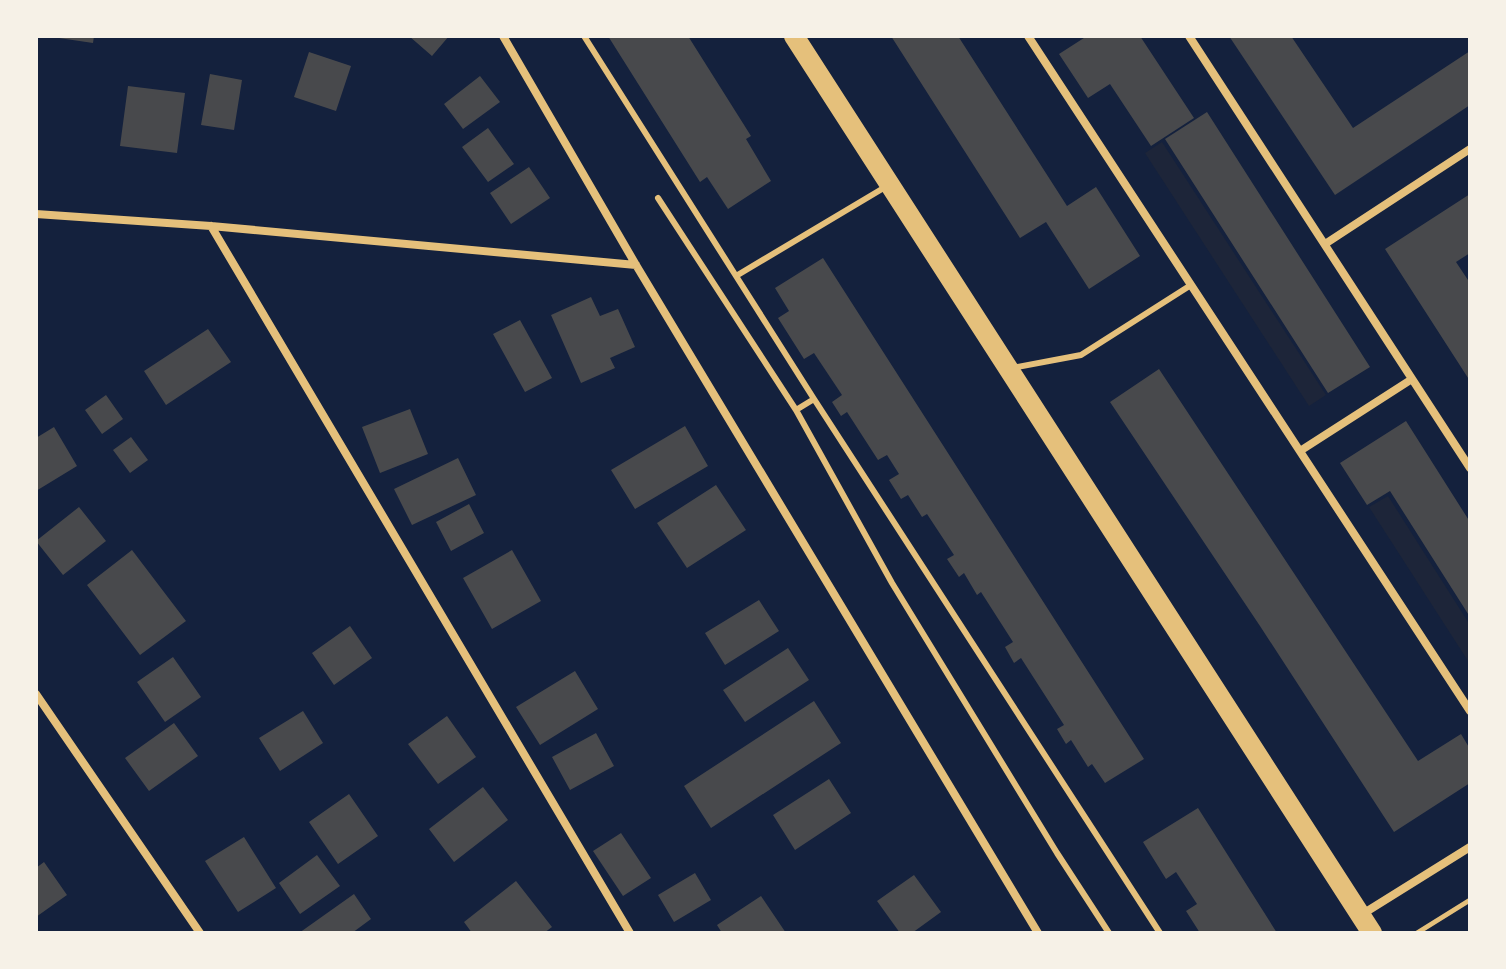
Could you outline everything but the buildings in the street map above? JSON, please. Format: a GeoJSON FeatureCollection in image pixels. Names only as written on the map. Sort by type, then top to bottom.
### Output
{"type":"FeatureCollection","features":[{"type":"Feature","properties":{"kind":"main road"},"geometry":{"type":"LineString","coordinates":[[794,36],[1372,933]]}},
{"type":"Feature","properties":{"kind":"street"},"geometry":{"type":"LineString","coordinates":[[503,36],[636,265],[1038,933]]}},
{"type":"Feature","properties":{"kind":"street"},"geometry":{"type":"LineString","coordinates":[[1028,36],[1470,711]]}},
{"type":"Feature","properties":{"kind":"street"},"geometry":{"type":"LineString","coordinates":[[1189,36],[1470,468]]}},
{"type":"Feature","properties":{"kind":"street"},"geometry":{"type":"LineString","coordinates":[[1325,244],[1470,149]]}},
{"type":"Feature","properties":{"kind":"street"},"geometry":{"type":"LineString","coordinates":[[36,214],[211,226],[636,265]]}},
{"type":"Feature","properties":{"kind":"street"},"geometry":{"type":"LineString","coordinates":[[211,226],[630,933]]}},
{"type":"Feature","properties":{"kind":"street"},"geometry":{"type":"LineString","coordinates":[[1300,451],[1412,379]]}},
{"type":"Feature","properties":{"kind":"street"},"geometry":{"type":"LineString","coordinates":[[36,694],[200,933]]}},
{"type":"Feature","properties":{"kind":"street"},"geometry":{"type":"LineString","coordinates":[[1361,915],[1470,847]]}},
{"type":"Feature","properties":{"kind":"lane"},"geometry":{"type":"LineString","coordinates":[[584,36],[814,399],[1160,933]]}},
{"type":"Feature","properties":{"kind":"lane"},"geometry":{"type":"LineString","coordinates":[[736,276],[890,184]]}},
{"type":"Feature","properties":{"kind":"lane"},"geometry":{"type":"LineString","coordinates":[[658,198],[796,410],[892,583],[1109,933]]}},
{"type":"Feature","properties":{"kind":"lane"},"geometry":{"type":"LineString","coordinates":[[1009,369],[1081,355],[1191,285]]}},
{"type":"Feature","properties":{"kind":"lane"},"geometry":{"type":"LineString","coordinates":[[796,410],[814,399]]}},
{"type":"Feature","properties":{"kind":"path"},"geometry":{"type":"LineString","coordinates":[[1417,933],[1470,900]]}},
{"type":"Feature","properties":{"kind":"shaded area"},"geometry":{"type":"Polygon","coordinates":[[[1162,142],[1326,395],[1309,406],[1145,153],[1162,142]]]}},
{"type":"Feature","properties":{"kind":"shaded area"},"geometry":{"type":"Polygon","coordinates":[[[1388,496],[1470,625],[1470,664],[1369,507],[1388,496]]]}}]}
